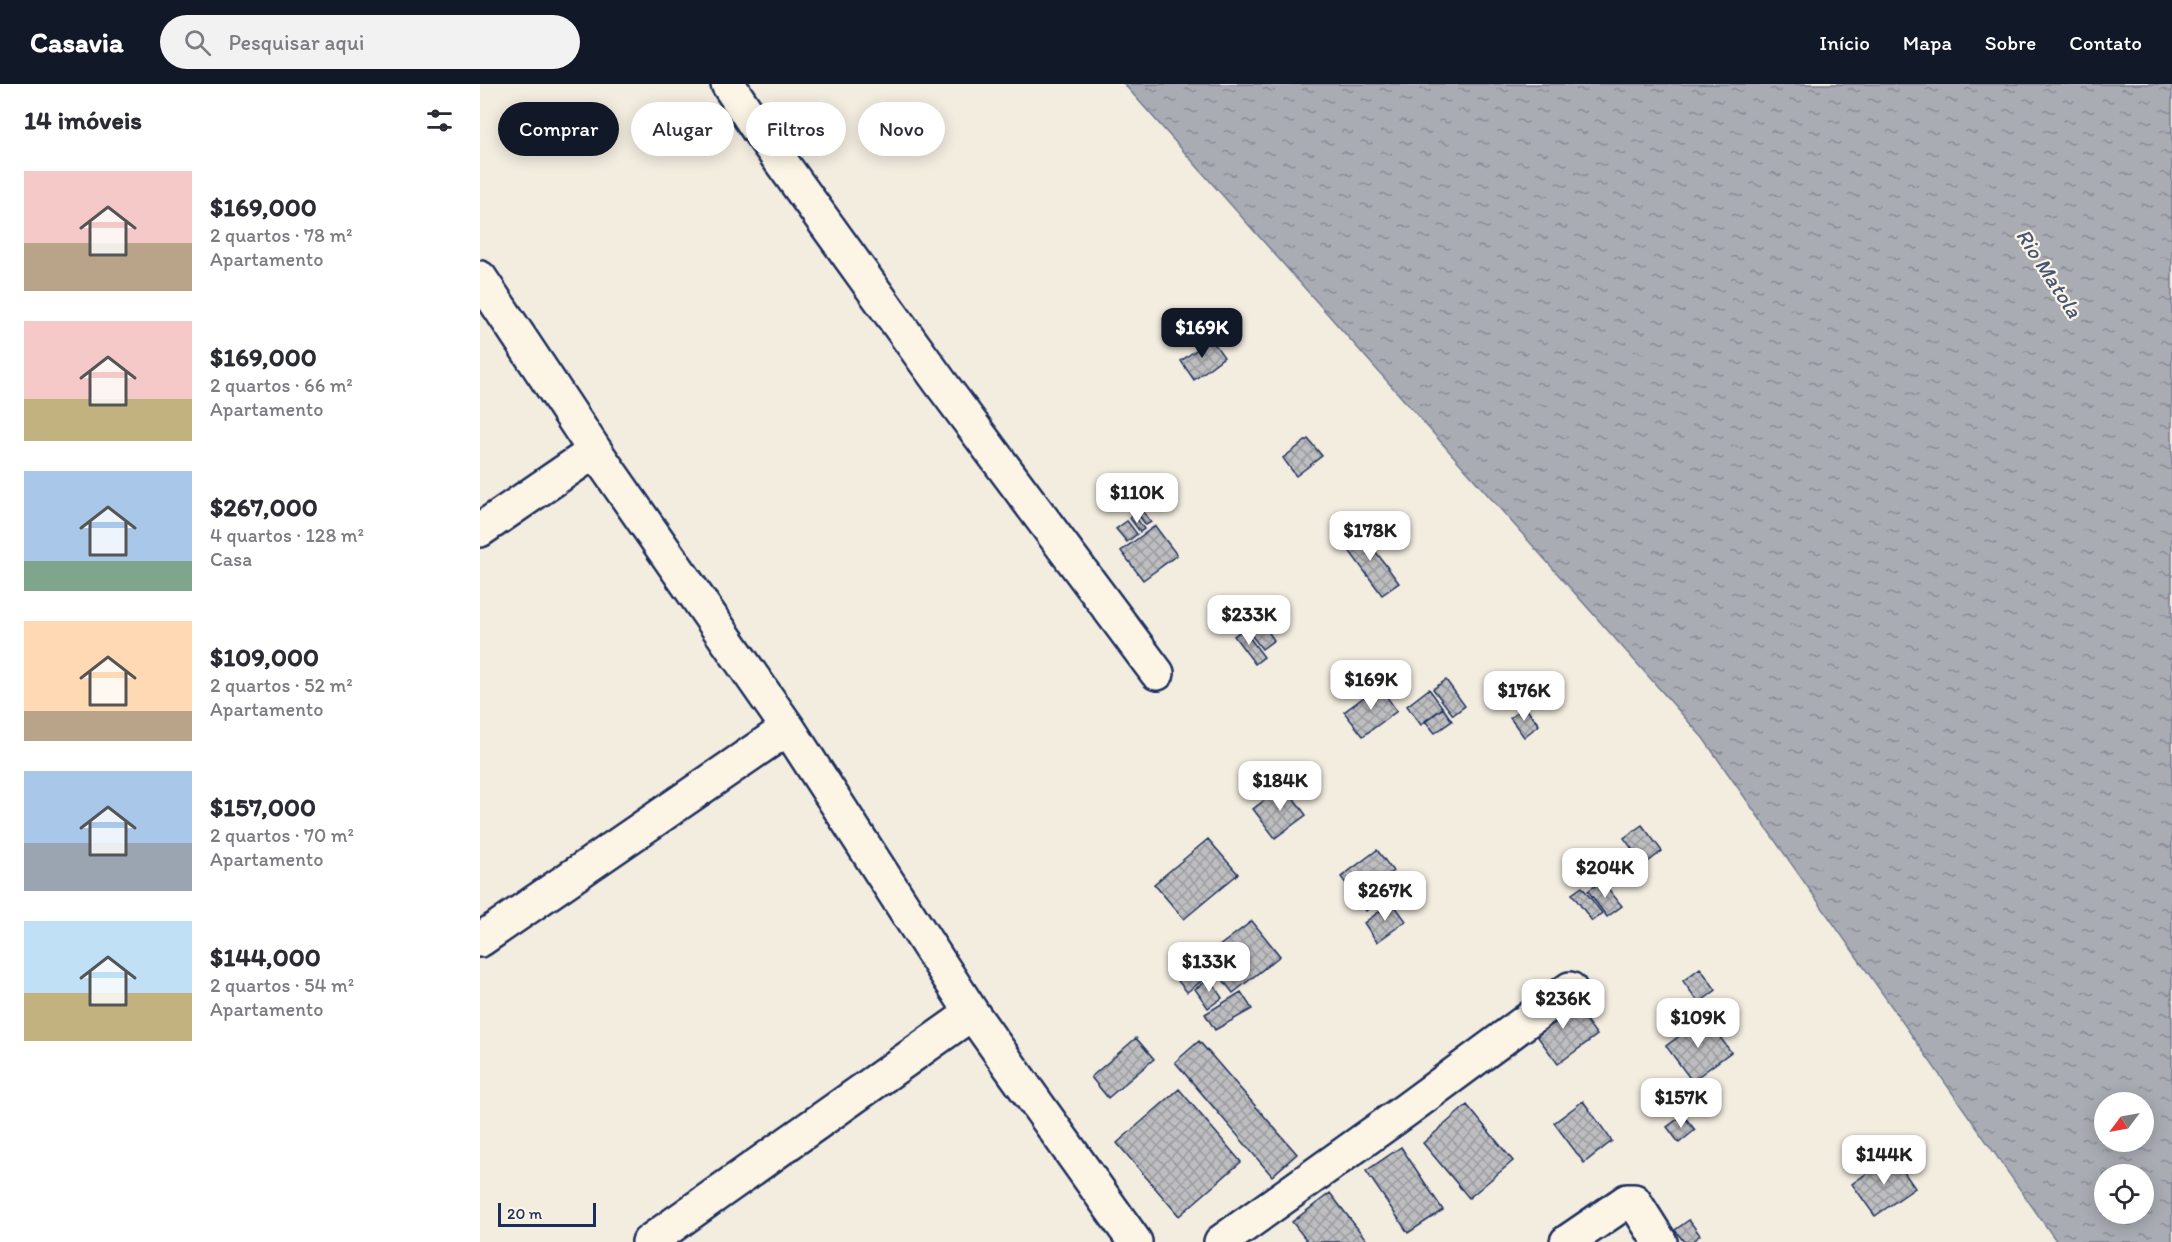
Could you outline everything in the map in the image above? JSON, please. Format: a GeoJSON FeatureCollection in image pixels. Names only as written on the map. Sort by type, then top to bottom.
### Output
{"type":"FeatureCollection","features":[{"type":"Feature","properties":{"kind":"street"},"geometry":{"type":"LineString","coordinates":[[728,84],[759,131],[940,382],[1157,674]]}},
{"type":"Feature","properties":{"kind":"street"},"geometry":{"type":"LineString","coordinates":[[480,278],[595,451],[788,728],[972,1013],[1135,1242]]}},
{"type":"Feature","properties":{"kind":"street"},"geometry":{"type":"LineString","coordinates":[[480,530],[595,451]]}},
{"type":"Feature","properties":{"kind":"street"},"geometry":{"type":"LineString","coordinates":[[480,940],[788,728]]}},
{"type":"Feature","properties":{"kind":"street"},"geometry":{"type":"LineString","coordinates":[[1221,1242],[1570,989]]}},
{"type":"Feature","properties":{"kind":"street"},"geometry":{"type":"LineString","coordinates":[[649,1242],[972,1013]]}},
{"type":"Feature","properties":{"kind":"street"},"geometry":{"type":"LineString","coordinates":[[1567,1242],[1627,1201],[1634,1201],[1660,1242]]}},
{"type":"Feature","properties":{"kind":"water","name":"Rio Matola"},"geometry":{"type":"Polygon","coordinates":[[[1124,84],[2172,84],[2172,1242],[2057,1242],[1703,738],[1124,84]]]}},
{"type":"Feature","properties":{"kind":"building"},"geometry":{"type":"Polygon","coordinates":[[[1211,339],[1224,357],[1194,380],[1181,361],[1211,339]]]}},
{"type":"Feature","properties":{"kind":"building"},"geometry":{"type":"Polygon","coordinates":[[[1308,439],[1322,456],[1296,476],[1283,458],[1308,439]]]}},
{"type":"Feature","properties":{"kind":"building"},"geometry":{"type":"Polygon","coordinates":[[[1141,509],[1151,522],[1146,525],[1137,513],[1141,509]]]}},
{"type":"Feature","properties":{"kind":"building"},"geometry":{"type":"Polygon","coordinates":[[[1134,515],[1144,529],[1140,532],[1130,518],[1134,515]]]}},
{"type":"Feature","properties":{"kind":"building"},"geometry":{"type":"Polygon","coordinates":[[[1127,521],[1137,534],[1127,542],[1116,529],[1127,521]]]}},
{"type":"Feature","properties":{"kind":"building"},"geometry":{"type":"Polygon","coordinates":[[[1155,526],[1177,555],[1143,580],[1121,551],[1155,526]]]}},
{"type":"Feature","properties":{"kind":"building"},"geometry":{"type":"Polygon","coordinates":[[[1359,529],[1399,583],[1382,595],[1342,541],[1359,529]]]}},
{"type":"Feature","properties":{"kind":"building"},"geometry":{"type":"Polygon","coordinates":[[[1272,606],[1282,619],[1267,630],[1274,640],[1262,649],[1245,627],[1272,606]]]}},
{"type":"Feature","properties":{"kind":"building"},"geometry":{"type":"Polygon","coordinates":[[[1243,629],[1264,657],[1255,664],[1234,636],[1243,629]]]}},
{"type":"Feature","properties":{"kind":"building"},"geometry":{"type":"Polygon","coordinates":[[[1446,680],[1465,706],[1453,715],[1433,689],[1446,680]]]}},
{"type":"Feature","properties":{"kind":"building"},"geometry":{"type":"Polygon","coordinates":[[[1379,686],[1397,711],[1363,736],[1344,712],[1379,686]]]}},
{"type":"Feature","properties":{"kind":"building"},"geometry":{"type":"Polygon","coordinates":[[[1429,689],[1443,708],[1421,725],[1407,706],[1429,689]]]}},
{"type":"Feature","properties":{"kind":"building"},"geometry":{"type":"Polygon","coordinates":[[[1525,707],[1539,725],[1524,737],[1510,718],[1525,707]]]}},
{"type":"Feature","properties":{"kind":"building"},"geometry":{"type":"Polygon","coordinates":[[[1443,708],[1452,721],[1435,733],[1425,721],[1443,708]]]}},
{"type":"Feature","properties":{"kind":"building"},"geometry":{"type":"Polygon","coordinates":[[[1284,785],[1306,815],[1275,838],[1253,809],[1284,785]]]}},
{"type":"Feature","properties":{"kind":"building"},"geometry":{"type":"Polygon","coordinates":[[[1642,825],[1662,851],[1644,865],[1624,838],[1642,825]]]}},
{"type":"Feature","properties":{"kind":"building"},"geometry":{"type":"Polygon","coordinates":[[[1208,839],[1238,874],[1184,919],[1154,884],[1208,839]]]}},
{"type":"Feature","properties":{"kind":"building"},"geometry":{"type":"Polygon","coordinates":[[[1632,849],[1646,868],[1633,878],[1619,859],[1632,849]]]}},
{"type":"Feature","properties":{"kind":"building"},"geometry":{"type":"Polygon","coordinates":[[[1377,850],[1393,871],[1385,877],[1395,889],[1366,911],[1341,877],[1377,850]]]}},
{"type":"Feature","properties":{"kind":"building"},"geometry":{"type":"Polygon","coordinates":[[[1602,881],[1622,906],[1607,917],[1588,891],[1602,881]]]}},
{"type":"Feature","properties":{"kind":"building"},"geometry":{"type":"Polygon","coordinates":[[[1582,887],[1602,913],[1592,921],[1572,894],[1582,887]]]}},
{"type":"Feature","properties":{"kind":"building"},"geometry":{"type":"Polygon","coordinates":[[[1392,902],[1406,921],[1377,942],[1364,923],[1392,902]]]}},
{"type":"Feature","properties":{"kind":"building"},"geometry":{"type":"Polygon","coordinates":[[[1252,921],[1280,956],[1233,993],[1205,957],[1252,921]]]}},
{"type":"Feature","properties":{"kind":"building"},"geometry":{"type":"Polygon","coordinates":[[[1700,968],[1716,990],[1699,1003],[1683,981],[1700,968]]]}},
{"type":"Feature","properties":{"kind":"building"},"geometry":{"type":"Polygon","coordinates":[[[1195,969],[1203,980],[1187,992],[1178,981],[1195,969]]]}},
{"type":"Feature","properties":{"kind":"building"},"geometry":{"type":"Polygon","coordinates":[[[1210,979],[1222,998],[1208,1008],[1195,989],[1210,979]]]}},
{"type":"Feature","properties":{"kind":"building"},"geometry":{"type":"Polygon","coordinates":[[[1241,992],[1252,1009],[1215,1030],[1205,1014],[1241,992]]]}},
{"type":"Feature","properties":{"kind":"building"},"geometry":{"type":"Polygon","coordinates":[[[1568,996],[1597,1035],[1558,1064],[1529,1025],[1568,996]]]}},
{"type":"Feature","properties":{"kind":"building"},"geometry":{"type":"Polygon","coordinates":[[[1705,1017],[1731,1052],[1692,1081],[1666,1046],[1705,1017]]]}},
{"type":"Feature","properties":{"kind":"building"},"geometry":{"type":"Polygon","coordinates":[[[1136,1038],[1154,1059],[1108,1098],[1091,1077],[1136,1038]]]}},
{"type":"Feature","properties":{"kind":"building"},"geometry":{"type":"Polygon","coordinates":[[[1199,1041],[1297,1154],[1272,1176],[1175,1062],[1199,1041]]]}},
{"type":"Feature","properties":{"kind":"building"},"geometry":{"type":"Polygon","coordinates":[[[1179,1089],[1241,1162],[1179,1216],[1117,1143],[1179,1089]]]}},
{"type":"Feature","properties":{"kind":"building"},"geometry":{"type":"Polygon","coordinates":[[[1583,1101],[1612,1141],[1584,1163],[1554,1123],[1583,1101]]]}},
{"type":"Feature","properties":{"kind":"building"},"geometry":{"type":"Polygon","coordinates":[[[1467,1105],[1513,1161],[1469,1198],[1423,1143],[1467,1105]]]}},
{"type":"Feature","properties":{"kind":"building"},"geometry":{"type":"Polygon","coordinates":[[[1683,1115],[1695,1130],[1679,1143],[1667,1127],[1683,1115]]]}},
{"type":"Feature","properties":{"kind":"building"},"geometry":{"type":"Polygon","coordinates":[[[1401,1147],[1443,1210],[1408,1233],[1366,1171],[1401,1147]]]}},
{"type":"Feature","properties":{"kind":"building"},"geometry":{"type":"Polygon","coordinates":[[[1892,1155],[1915,1188],[1875,1216],[1852,1184],[1892,1155]]]}},
{"type":"Feature","properties":{"kind":"building"},"geometry":{"type":"Polygon","coordinates":[[[1330,1193],[1368,1242],[1308,1242],[1292,1222],[1330,1193]]]}},
{"type":"Feature","properties":{"kind":"building"},"geometry":{"type":"Polygon","coordinates":[[[1689,1220],[1700,1235],[1691,1242],[1684,1242],[1675,1230],[1689,1220]]]}}]}
